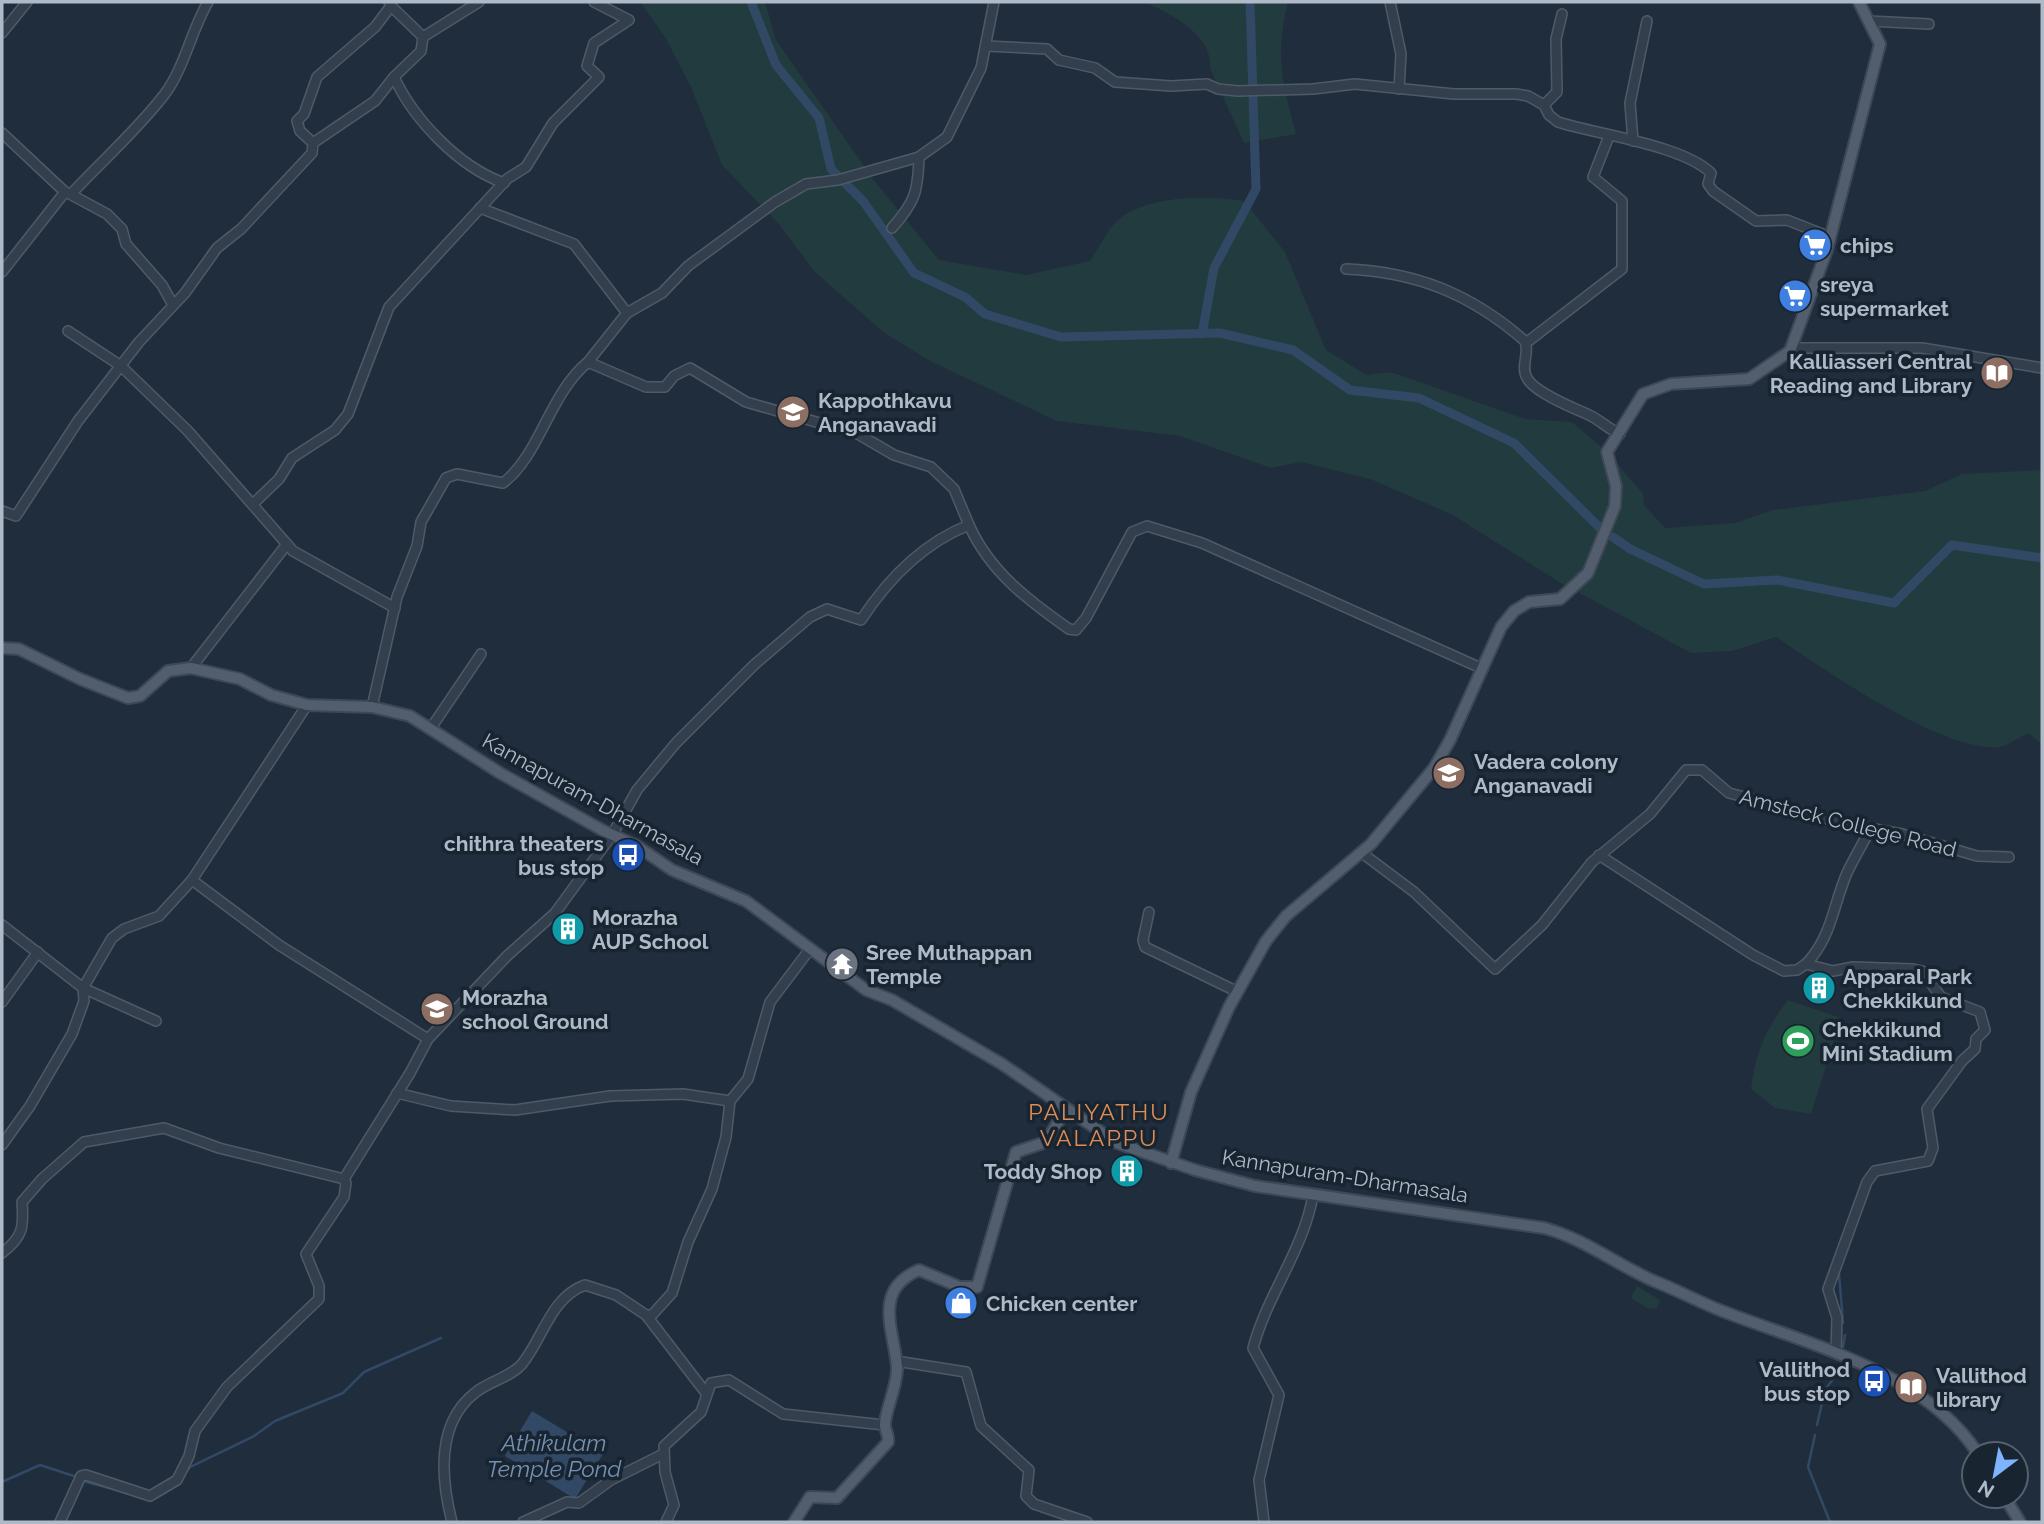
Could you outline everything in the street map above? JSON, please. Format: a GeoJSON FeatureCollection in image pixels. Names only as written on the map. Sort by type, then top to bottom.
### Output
{"type":"FeatureCollection","features":[{"type":"Feature","properties":{"kind":"main road"},"geometry":{"type":"LineString","coordinates":[[1171,1163],[1191,1093],[1250,965],[1286,916],[1362,853],[1434,768],[1450,740],[1501,628],[1514,611],[1529,602],[1560,599],[1588,573],[1615,506],[1616,486],[1607,452],[1643,394],[1671,384],[1749,379],[1791,349],[1830,237],[1880,44],[1859,2]]}},
{"type":"Feature","properties":{"kind":"main road"},"geometry":{"type":"LineString","coordinates":[[2,648],[19,649],[80,679],[128,698],[140,696],[168,671],[191,668]]}},
{"type":"Feature","properties":{"kind":"main road","name":"Kannapuram-Dharmasala"},"geometry":{"type":"LineString","coordinates":[[191,668],[240,679],[271,695],[307,705],[372,707],[410,716],[500,773],[637,846],[672,870],[747,901],[866,990],[892,1000],[1002,1064],[1117,1143],[1171,1163],[1255,1186],[1552,1230],[1627,1268],[1721,1310],[1836,1352],[1899,1385],[1936,1409],[1968,1440]]}},
{"type":"Feature","properties":{"kind":"main road"},"geometry":{"type":"LineString","coordinates":[[794,1522],[810,1497],[837,1499],[884,1449],[889,1436],[884,1425],[894,1392],[895,1362],[887,1316],[896,1289],[905,1276],[919,1270],[960,1287],[977,1287],[1016,1152],[1046,1142],[1066,1109]]}},
{"type":"Feature","properties":{"kind":"street"},"geometry":{"type":"LineString","coordinates":[[2,33],[27,2]]}},
{"type":"Feature","properties":{"kind":"street"},"geometry":{"type":"LineString","coordinates":[[2,272],[68,193],[165,93],[182,62],[193,28],[208,2]]}},
{"type":"Feature","properties":{"kind":"street"},"geometry":{"type":"LineString","coordinates":[[313,143],[375,101],[421,51],[423,37],[479,2]]}},
{"type":"Feature","properties":{"kind":"street"},"geometry":{"type":"LineString","coordinates":[[253,504],[279,480],[292,458],[335,430],[348,414],[389,307],[504,183],[526,167],[553,123],[599,77],[587,65],[594,43],[629,20],[594,2]]}},
{"type":"Feature","properties":{"kind":"street"},"geometry":{"type":"LineString","coordinates":[[372,707],[395,608],[417,546],[421,522],[446,478],[457,474],[503,483],[518,472],[573,375],[588,362],[627,313],[662,293],[688,266],[775,202],[806,184],[841,179],[919,158],[947,137],[981,68],[994,2]]}},
{"type":"Feature","properties":{"kind":"street"},"geometry":{"type":"LineString","coordinates":[[1390,2],[1401,54],[1399,89]]}},
{"type":"Feature","properties":{"kind":"street"},"geometry":{"type":"LineString","coordinates":[[313,143],[300,131],[297,121],[304,114],[317,77],[375,27],[390,4],[423,37]]}},
{"type":"Feature","properties":{"kind":"street"},"geometry":{"type":"LineString","coordinates":[[1544,105],[1557,92],[1556,39],[1562,14]]}},
{"type":"Feature","properties":{"kind":"street"},"geometry":{"type":"LineString","coordinates":[[1633,141],[1630,103],[1647,21]]}},
{"type":"Feature","properties":{"kind":"street"},"geometry":{"type":"LineString","coordinates":[[1869,21],[1929,24]]}},
{"type":"Feature","properties":{"kind":"street"},"geometry":{"type":"LineString","coordinates":[[986,46],[1047,49],[1059,60],[1095,68],[1115,82],[1171,86],[1206,84],[1218,89],[1252,90],[1355,84],[1528,96],[1544,105],[1549,115],[1558,122],[1633,141],[1701,163],[1710,173],[1708,184],[1713,191],[1756,221],[1787,220],[1830,237]]}},
{"type":"Feature","properties":{"kind":"street"},"geometry":{"type":"LineString","coordinates":[[394,78],[408,104],[434,136],[478,170],[504,183]]}},
{"type":"Feature","properties":{"kind":"street"},"geometry":{"type":"LineString","coordinates":[[2,133],[68,193],[107,214],[122,229],[126,244],[162,285],[173,305]]}},
{"type":"Feature","properties":{"kind":"street"},"geometry":{"type":"LineString","coordinates":[[1609,136],[1593,177],[1622,201],[1622,269],[1526,343],[1523,369],[1527,381],[1620,434]]}},
{"type":"Feature","properties":{"kind":"street"},"geometry":{"type":"LineString","coordinates":[[2,511],[16,516],[78,421],[121,366],[217,248],[241,229],[312,153],[313,143]]}},
{"type":"Feature","properties":{"kind":"street"},"geometry":{"type":"LineString","coordinates":[[892,228],[908,210],[918,190],[919,158]]}},
{"type":"Feature","properties":{"kind":"street"},"geometry":{"type":"LineString","coordinates":[[480,208],[574,244],[627,313]]}},
{"type":"Feature","properties":{"kind":"street"},"geometry":{"type":"LineString","coordinates":[[1346,269],[1390,271],[1416,277],[1475,305],[1526,343]]}},
{"type":"Feature","properties":{"kind":"street"},"geometry":{"type":"LineString","coordinates":[[68,331],[121,366],[188,431],[293,551],[395,608]]}},
{"type":"Feature","properties":{"kind":"street"},"geometry":{"type":"LineString","coordinates":[[1791,349],[1922,348],[2042,368]]}},
{"type":"Feature","properties":{"kind":"street"},"geometry":{"type":"LineString","coordinates":[[588,362],[646,387],[665,387],[674,376],[690,368],[746,402],[858,434],[894,454],[931,467],[954,489],[970,525],[999,572],[1023,596],[1069,629],[1076,630],[1086,618],[1132,532],[1147,526],[1202,543],[1269,571],[1483,669]]}},
{"type":"Feature","properties":{"kind":"street"},"geometry":{"type":"LineString","coordinates":[[343,1178],[428,1039],[507,956],[555,913],[612,835],[637,790],[676,743],[779,643],[810,617],[827,609],[861,620],[895,574],[925,550],[970,525]]}},
{"type":"Feature","properties":{"kind":"street"},"geometry":{"type":"LineString","coordinates":[[191,668],[287,544]]}},
{"type":"Feature","properties":{"kind":"street"},"geometry":{"type":"LineString","coordinates":[[431,729],[481,654]]}},
{"type":"Feature","properties":{"kind":"street"},"geometry":{"type":"LineString","coordinates":[[2,1145],[6,1131],[72,1034],[84,1001],[83,988],[112,938],[124,929],[159,916],[192,880],[307,705]]}},
{"type":"Feature","properties":{"kind":"street","name":"Amsteck College Road"},"geometry":{"type":"LineString","coordinates":[[1362,853],[1414,892],[1494,969],[1542,925],[1600,855],[1650,814],[1686,771],[1702,770],[1729,793],[1977,856],[2009,857]]}},
{"type":"Feature","properties":{"kind":"street"},"geometry":{"type":"LineString","coordinates":[[1600,855],[1723,938],[1784,971],[1797,970],[1820,949],[1836,912],[1847,873],[1871,828]]}},
{"type":"Feature","properties":{"kind":"street"},"geometry":{"type":"LineString","coordinates":[[192,880],[279,946],[428,1039]]}},
{"type":"Feature","properties":{"kind":"street"},"geometry":{"type":"LineString","coordinates":[[1149,912],[1143,940],[1145,947],[1238,992]]}},
{"type":"Feature","properties":{"kind":"street"},"geometry":{"type":"LineString","coordinates":[[2,925],[83,988],[156,1021]]}},
{"type":"Feature","properties":{"kind":"street"},"geometry":{"type":"LineString","coordinates":[[646,1315],[652,1315],[672,1293],[688,1242],[712,1189],[726,1137],[730,1101],[748,1079],[749,1069],[755,1062],[770,1002],[810,949]]}},
{"type":"Feature","properties":{"kind":"street"},"geometry":{"type":"LineString","coordinates":[[2,1002],[38,952]]}},
{"type":"Feature","properties":{"kind":"street"},"geometry":{"type":"LineString","coordinates":[[1806,964],[1833,971],[1883,967],[1922,971],[1941,997],[1980,1012],[1985,1030],[1976,1039],[1975,1049],[1962,1061],[1927,1109],[1933,1148],[1928,1161],[1875,1171],[1867,1182],[1828,1289],[1837,1318],[1836,1352]]}},
{"type":"Feature","properties":{"kind":"street"},"geometry":{"type":"LineString","coordinates":[[397,1093],[451,1107],[514,1110],[610,1096],[683,1094],[730,1101]]}},
{"type":"Feature","properties":{"kind":"street"},"geometry":{"type":"LineString","coordinates":[[2,1253],[12,1245],[24,1226],[22,1202],[42,1179],[84,1142],[163,1128],[219,1148],[343,1178],[346,1183],[344,1196],[306,1254],[320,1286],[319,1299],[227,1387],[195,1431],[189,1456],[177,1480],[150,1496],[86,1475],[79,1479],[60,1522]]}},
{"type":"Feature","properties":{"kind":"street"},"geometry":{"type":"LineString","coordinates":[[1264,1522],[1259,1480],[1279,1395],[1253,1348],[1259,1326],[1309,1220],[1314,1195]]}},
{"type":"Feature","properties":{"kind":"street"},"geometry":{"type":"LineString","coordinates":[[452,1522],[442,1462],[449,1432],[466,1402],[495,1380],[515,1371],[553,1312],[577,1288],[585,1285],[602,1289],[646,1315],[706,1393]]}},
{"type":"Feature","properties":{"kind":"street"},"geometry":{"type":"LineString","coordinates":[[895,1362],[966,1372],[981,1426],[1029,1470],[1026,1496],[1034,1504],[1087,1522]]}},
{"type":"Feature","properties":{"kind":"street"},"geometry":{"type":"LineString","coordinates":[[666,1522],[674,1505],[663,1454],[664,1447],[701,1412],[711,1383],[729,1380],[783,1414],[884,1425]]}},
{"type":"Feature","properties":{"kind":"street"},"geometry":{"type":"LineString","coordinates":[[523,1522],[567,1502],[579,1503],[611,1480],[663,1454]]}},
{"type":"Feature","properties":{"kind":"green space"},"geometry":{"type":"Polygon","coordinates":[[[640,2],[765,2],[776,40],[873,179],[939,260],[1026,275],[1090,261],[1118,220],[1145,206],[1161,201],[1196,198],[1244,201],[1285,252],[1326,350],[1367,375],[1391,372],[1525,419],[1572,422],[1607,452],[1643,494],[1644,505],[1665,528],[1735,523],[1773,510],[1925,491],[1962,474],[2042,470],[2042,744],[2028,733],[1999,747],[1976,746],[1948,737],[1884,706],[1776,637],[1732,651],[1691,653],[1561,583],[1451,514],[1370,479],[1301,462],[1271,468],[1180,436],[1057,421],[930,361],[883,332],[814,271],[778,223],[722,165],[691,87],[665,37],[640,2]]]}},
{"type":"Feature","properties":{"kind":"green space"},"geometry":{"type":"Polygon","coordinates":[[[1144,2],[1288,2],[1281,54],[1287,99],[1296,134],[1244,143],[1210,68],[1205,45],[1177,19],[1144,2]]]}},
{"type":"Feature","properties":{"kind":"green space","name":"Chekkikund Mini Stadium"},"geometry":{"type":"Polygon","coordinates":[[[1788,1000],[1841,1018],[1811,1114],[1775,1108],[1751,1089],[1755,1064],[1763,1042],[1773,1021],[1788,1000]]]}},
{"type":"Feature","properties":{"kind":"green space"},"geometry":{"type":"Polygon","coordinates":[[[1637,1286],[1660,1300],[1657,1308],[1649,1309],[1631,1298],[1637,1286]]]}},
{"type":"Feature","properties":{"kind":"water","name":"Athikulam Temple Pond"},"geometry":{"type":"Polygon","coordinates":[[[532,1411],[603,1454],[575,1499],[505,1456],[532,1411]]]}},
{"type":"Feature","properties":{"kind":"waterway"},"geometry":{"type":"LineString","coordinates":[[751,2],[776,65],[819,118],[831,169],[863,201],[914,273],[965,297],[985,314],[1061,337],[1220,333],[1293,350],[1350,390],[1419,398],[1514,443],[1600,528]]}},
{"type":"Feature","properties":{"kind":"waterway"},"geometry":{"type":"LineString","coordinates":[[1202,334],[1214,268],[1256,189],[1250,2]]}},
{"type":"Feature","properties":{"kind":"waterway"},"geometry":{"type":"LineString","coordinates":[[1613,537],[1630,549],[1704,584],[1777,580],[1894,603],[1952,545],[2042,558]]}},
{"type":"Feature","properties":{"kind":"waterway"},"geometry":{"type":"LineString","coordinates":[[1839,1274],[1843,1323]]}},
{"type":"Feature","properties":{"kind":"waterway"},"geometry":{"type":"LineString","coordinates":[[1843,1347],[1845,1335]]}},
{"type":"Feature","properties":{"kind":"waterway"},"geometry":{"type":"LineString","coordinates":[[184,1475],[190,1467],[254,1436],[275,1421],[343,1393],[364,1372],[441,1338]]}},
{"type":"Feature","properties":{"kind":"waterway"},"geometry":{"type":"LineString","coordinates":[[1817,1425],[1825,1390],[1843,1365]]}},
{"type":"Feature","properties":{"kind":"waterway"},"geometry":{"type":"LineString","coordinates":[[1815,1435],[1808,1467],[1830,1522]]}},
{"type":"Feature","properties":{"kind":"waterway"},"geometry":{"type":"LineString","coordinates":[[2,1482],[40,1465],[77,1477]]}},
{"type":"Feature","properties":{"kind":"waterway"},"geometry":{"type":"LineString","coordinates":[[83,1481],[127,1493]]}},
{"type":"Feature","properties":{"kind":"place","name":"chips"},"geometry":{"type":"Point","coordinates":[1815,245]}},
{"type":"Feature","properties":{"kind":"place","name":"sreya supermarket"},"geometry":{"type":"Point","coordinates":[1795,296]}},
{"type":"Feature","properties":{"kind":"place","name":"Kalliasseri Central Reading and Library"},"geometry":{"type":"Point","coordinates":[1997,373]}},
{"type":"Feature","properties":{"kind":"place","name":"Kappothkavu Anganavadi"},"geometry":{"type":"Point","coordinates":[793,412]}},
{"type":"Feature","properties":{"kind":"place","name":"Vadera colony Anganavadi"},"geometry":{"type":"Point","coordinates":[1449,773]}},
{"type":"Feature","properties":{"kind":"place","name":"chithra theaters bus stop"},"geometry":{"type":"Point","coordinates":[628,855]}},
{"type":"Feature","properties":{"kind":"place","name":"Morazha AUP School"},"geometry":{"type":"Point","coordinates":[568,929]}},
{"type":"Feature","properties":{"kind":"place","name":"Sree Muthappan Temple"},"geometry":{"type":"Point","coordinates":[842,964]}},
{"type":"Feature","properties":{"kind":"place","name":"Apparal Park Chekkikund"},"geometry":{"type":"Point","coordinates":[1819,988]}},
{"type":"Feature","properties":{"kind":"place","name":"Morazha school Ground"},"geometry":{"type":"Point","coordinates":[437,1009]}},
{"type":"Feature","properties":{"kind":"place","name":"Chekkikund Mini Stadium"},"geometry":{"type":"Point","coordinates":[1798,1041]}},
{"type":"Feature","properties":{"kind":"place","name":"Toddy Shop"},"geometry":{"type":"Point","coordinates":[1127,1171]}},
{"type":"Feature","properties":{"kind":"place","name":"Chicken center"},"geometry":{"type":"Point","coordinates":[961,1303]}},
{"type":"Feature","properties":{"kind":"place","name":"Vallithod bus stop"},"geometry":{"type":"Point","coordinates":[1874,1381]}},
{"type":"Feature","properties":{"kind":"place","name":"Vallithod library"},"geometry":{"type":"Point","coordinates":[1911,1387]}},
{"type":"Feature","properties":{"kind":"district","name":"PALIYATHU VALAPPU"},"geometry":{"type":"Point","coordinates":[1099,1124]}}]}
